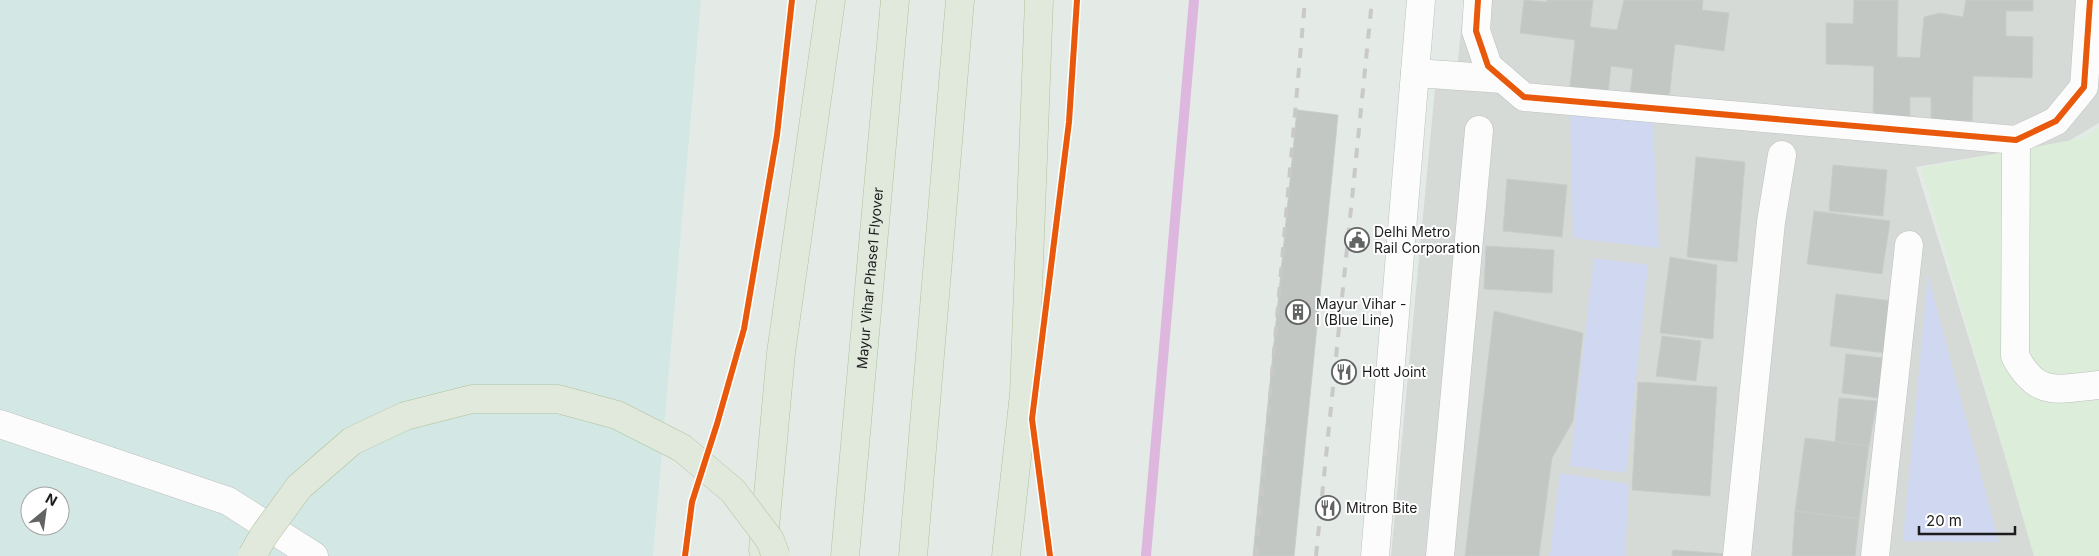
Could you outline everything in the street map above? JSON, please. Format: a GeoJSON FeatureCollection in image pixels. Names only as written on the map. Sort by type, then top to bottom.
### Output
{"type":"FeatureCollection","features":[{"type":"Feature","properties":{"kind":"highway"},"geometry":{"type":"LineString","coordinates":[[763,556],[781,353],[831,0]]}},
{"type":"Feature","properties":{"kind":"highway","name":"Mayur Vihar Phase1 Flyover"},"geometry":{"type":"LineString","coordinates":[[845,556],[895,0]]}},
{"type":"Feature","properties":{"kind":"highway"},"geometry":{"type":"LineString","coordinates":[[913,556],[960,0]]}},
{"type":"Feature","properties":{"kind":"highway"},"geometry":{"type":"LineString","coordinates":[[1006,556],[1024,394],[1040,0]]}},
{"type":"Feature","properties":{"kind":"highway"},"geometry":{"type":"LineString","coordinates":[[252,556],[264,535],[299,487],[352,441],[405,416],[472,399],[520,399],[558,400],[617,415],[682,448],[733,490],[770,540],[776,556]]}},
{"type":"Feature","properties":{"kind":"street"},"geometry":{"type":"LineString","coordinates":[[1375,556],[1421,0]]}},
{"type":"Feature","properties":{"kind":"street"},"geometry":{"type":"LineString","coordinates":[[1478,0],[1476,31],[1488,66],[1524,97],[2016,140],[2056,121],[2084,86],[2090,0]]}},
{"type":"Feature","properties":{"kind":"street"},"geometry":{"type":"LineString","coordinates":[[1415,73],[1503,79]]}},
{"type":"Feature","properties":{"kind":"street"},"geometry":{"type":"LineString","coordinates":[[1440,556],[1479,130]]}},
{"type":"Feature","properties":{"kind":"street"},"geometry":{"type":"LineString","coordinates":[[2016,140],[2015,356],[2024,372],[2041,387],[2064,389],[2099,385]]}},
{"type":"Feature","properties":{"kind":"street"},"geometry":{"type":"LineString","coordinates":[[1737,556],[1771,222],[1782,156]]}},
{"type":"Feature","properties":{"kind":"street"},"geometry":{"type":"LineString","coordinates":[[1875,556],[1909,245]]}},
{"type":"Feature","properties":{"kind":"street"},"geometry":{"type":"LineString","coordinates":[[0,424],[228,501],[314,556]]}},
{"type":"Feature","properties":{"kind":"shaded area"},"geometry":{"type":"Polygon","coordinates":[[[0,0],[701,0],[653,556],[0,556],[0,0]]]}},
{"type":"Feature","properties":{"kind":"shaded area"},"geometry":{"type":"Polygon","coordinates":[[[1464,0],[2099,0],[2099,123],[2067,142],[1916,167],[2036,556],[1391,556],[1435,88],[1455,90],[1464,0]]]}},
{"type":"Feature","properties":{"kind":"shaded area"},"geometry":{"type":"Polygon","coordinates":[[[1570,99],[1652,106],[1659,248],[1573,238],[1570,99]]]}},
{"type":"Feature","properties":{"kind":"shaded area"},"geometry":{"type":"Polygon","coordinates":[[[2099,128],[2099,556],[2034,556],[1921,168],[2083,138],[2099,128]]]}},
{"type":"Feature","properties":{"kind":"shaded area"},"geometry":{"type":"Polygon","coordinates":[[[1594,258],[1648,265],[1626,473],[1570,466],[1594,258]]]}},
{"type":"Feature","properties":{"kind":"shaded area"},"geometry":{"type":"Polygon","coordinates":[[[1928,275],[1999,542],[1903,541],[1928,275]]]}},
{"type":"Feature","properties":{"kind":"shaded area"},"geometry":{"type":"Polygon","coordinates":[[[1560,473],[1629,484],[1625,556],[1550,556],[1560,473]]]}},
{"type":"Feature","properties":{"kind":"building"},"geometry":{"type":"Polygon","coordinates":[[[1524,0],[1547,2],[1547,0],[1593,0],[1590,27],[1617,30],[1624,0],[1703,0],[1702,10],[1729,13],[1724,51],[1675,44],[1669,99],[1630,94],[1633,69],[1611,66],[1608,92],[1570,87],[1575,40],[1520,33],[1524,0]]]}},
{"type":"Feature","properties":{"kind":"building"},"geometry":{"type":"Polygon","coordinates":[[[1854,0],[1898,0],[1897,57],[1920,58],[1924,17],[1940,13],[1963,17],[1966,0],[2033,0],[2033,11],[2006,11],[2006,36],[2033,37],[2032,78],[1973,76],[1972,121],[1931,120],[1931,97],[1910,97],[1910,120],[1873,119],[1874,66],[1826,64],[1826,23],[1853,24],[1854,0]]]}},
{"type":"Feature","properties":{"kind":"building","name":"Mayur Vihar - I (Blue Line)"},"geometry":{"type":"Polygon","coordinates":[[[1297,110],[1338,115],[1294,556],[1253,556],[1297,110]]]}},
{"type":"Feature","properties":{"kind":"building"},"geometry":{"type":"Polygon","coordinates":[[[1696,157],[1745,162],[1737,262],[1687,257],[1696,157]]]}},
{"type":"Feature","properties":{"kind":"building"},"geometry":{"type":"Polygon","coordinates":[[[1833,165],[1887,170],[1883,216],[1829,211],[1833,165]]]}},
{"type":"Feature","properties":{"kind":"building"},"geometry":{"type":"Polygon","coordinates":[[[1507,179],[1567,185],[1562,237],[1503,231],[1507,179]]]}},
{"type":"Feature","properties":{"kind":"building"},"geometry":{"type":"Polygon","coordinates":[[[1814,211],[1890,221],[1882,274],[1807,264],[1814,211]]]}},
{"type":"Feature","properties":{"kind":"building"},"geometry":{"type":"Polygon","coordinates":[[[1486,246],[1554,250],[1552,293],[1484,289],[1486,246]]]}},
{"type":"Feature","properties":{"kind":"building"},"geometry":{"type":"Polygon","coordinates":[[[1670,257],[1717,265],[1713,339],[1660,333],[1670,257]]]}},
{"type":"Feature","properties":{"kind":"building"},"geometry":{"type":"Polygon","coordinates":[[[1836,294],[1892,301],[1885,353],[1830,346],[1836,294]]]}},
{"type":"Feature","properties":{"kind":"building"},"geometry":{"type":"Polygon","coordinates":[[[1494,311],[1583,333],[1573,421],[1552,458],[1539,556],[1465,556],[1494,311]]]}},
{"type":"Feature","properties":{"kind":"building"},"geometry":{"type":"Polygon","coordinates":[[[1662,336],[1701,341],[1696,381],[1656,376],[1662,336]]]}},
{"type":"Feature","properties":{"kind":"building"},"geometry":{"type":"Polygon","coordinates":[[[1846,354],[1884,358],[1879,398],[1842,393],[1846,354]]]}},
{"type":"Feature","properties":{"kind":"building"},"geometry":{"type":"Polygon","coordinates":[[[1638,382],[1717,387],[1710,496],[1632,490],[1638,382]]]}},
{"type":"Feature","properties":{"kind":"building"},"geometry":{"type":"Polygon","coordinates":[[[1839,398],[1877,401],[1869,446],[1835,442],[1839,398]]]}},
{"type":"Feature","properties":{"kind":"building"},"geometry":{"type":"Polygon","coordinates":[[[1805,438],[1869,446],[1859,519],[1795,511],[1805,438]]]}},
{"type":"Feature","properties":{"kind":"building"},"geometry":{"type":"Polygon","coordinates":[[[1795,511],[1859,519],[1855,556],[1792,556],[1795,511]]]}},
{"type":"Feature","properties":{"kind":"building"},"geometry":{"type":"Polygon","coordinates":[[[1673,550],[1727,554],[1727,556],[1672,556],[1673,550]]]}},
{"type":"Feature","properties":{"kind":"waterway"},"geometry":{"type":"LineString","coordinates":[[1146,556],[1194,0]]}},
{"type":"Feature","properties":{"kind":"railway"},"geometry":{"type":"LineString","coordinates":[[1256,556],[1305,0]]}},
{"type":"Feature","properties":{"kind":"railway"},"geometry":{"type":"LineString","coordinates":[[1316,556],[1372,0]]}},
{"type":"Feature","properties":{"kind":"cycle path"},"geometry":{"type":"LineString","coordinates":[[685,556],[692,502],[744,329],[777,135],[792,0]]}},
{"type":"Feature","properties":{"kind":"cycle path"},"geometry":{"type":"LineString","coordinates":[[1050,556],[1032,419],[1069,122],[1077,0]]}},
{"type":"Feature","properties":{"kind":"cycle path"},"geometry":{"type":"LineString","coordinates":[[1478,0],[1476,31],[1488,66],[1524,97],[2016,140],[2056,121],[2084,87],[2090,0]]}},
{"type":"Feature","properties":{"kind":"place","name":"Delhi Metro Rail Corporation"},"geometry":{"type":"Point","coordinates":[1357,240]}},
{"type":"Feature","properties":{"kind":"place","name":"Mayur Vihar - I (Blue Line)"},"geometry":{"type":"Point","coordinates":[1298,312]}},
{"type":"Feature","properties":{"kind":"place","name":"Hott Joint"},"geometry":{"type":"Point","coordinates":[1344,372]}},
{"type":"Feature","properties":{"kind":"place","name":"Mitron Bite"},"geometry":{"type":"Point","coordinates":[1328,508]}}]}
